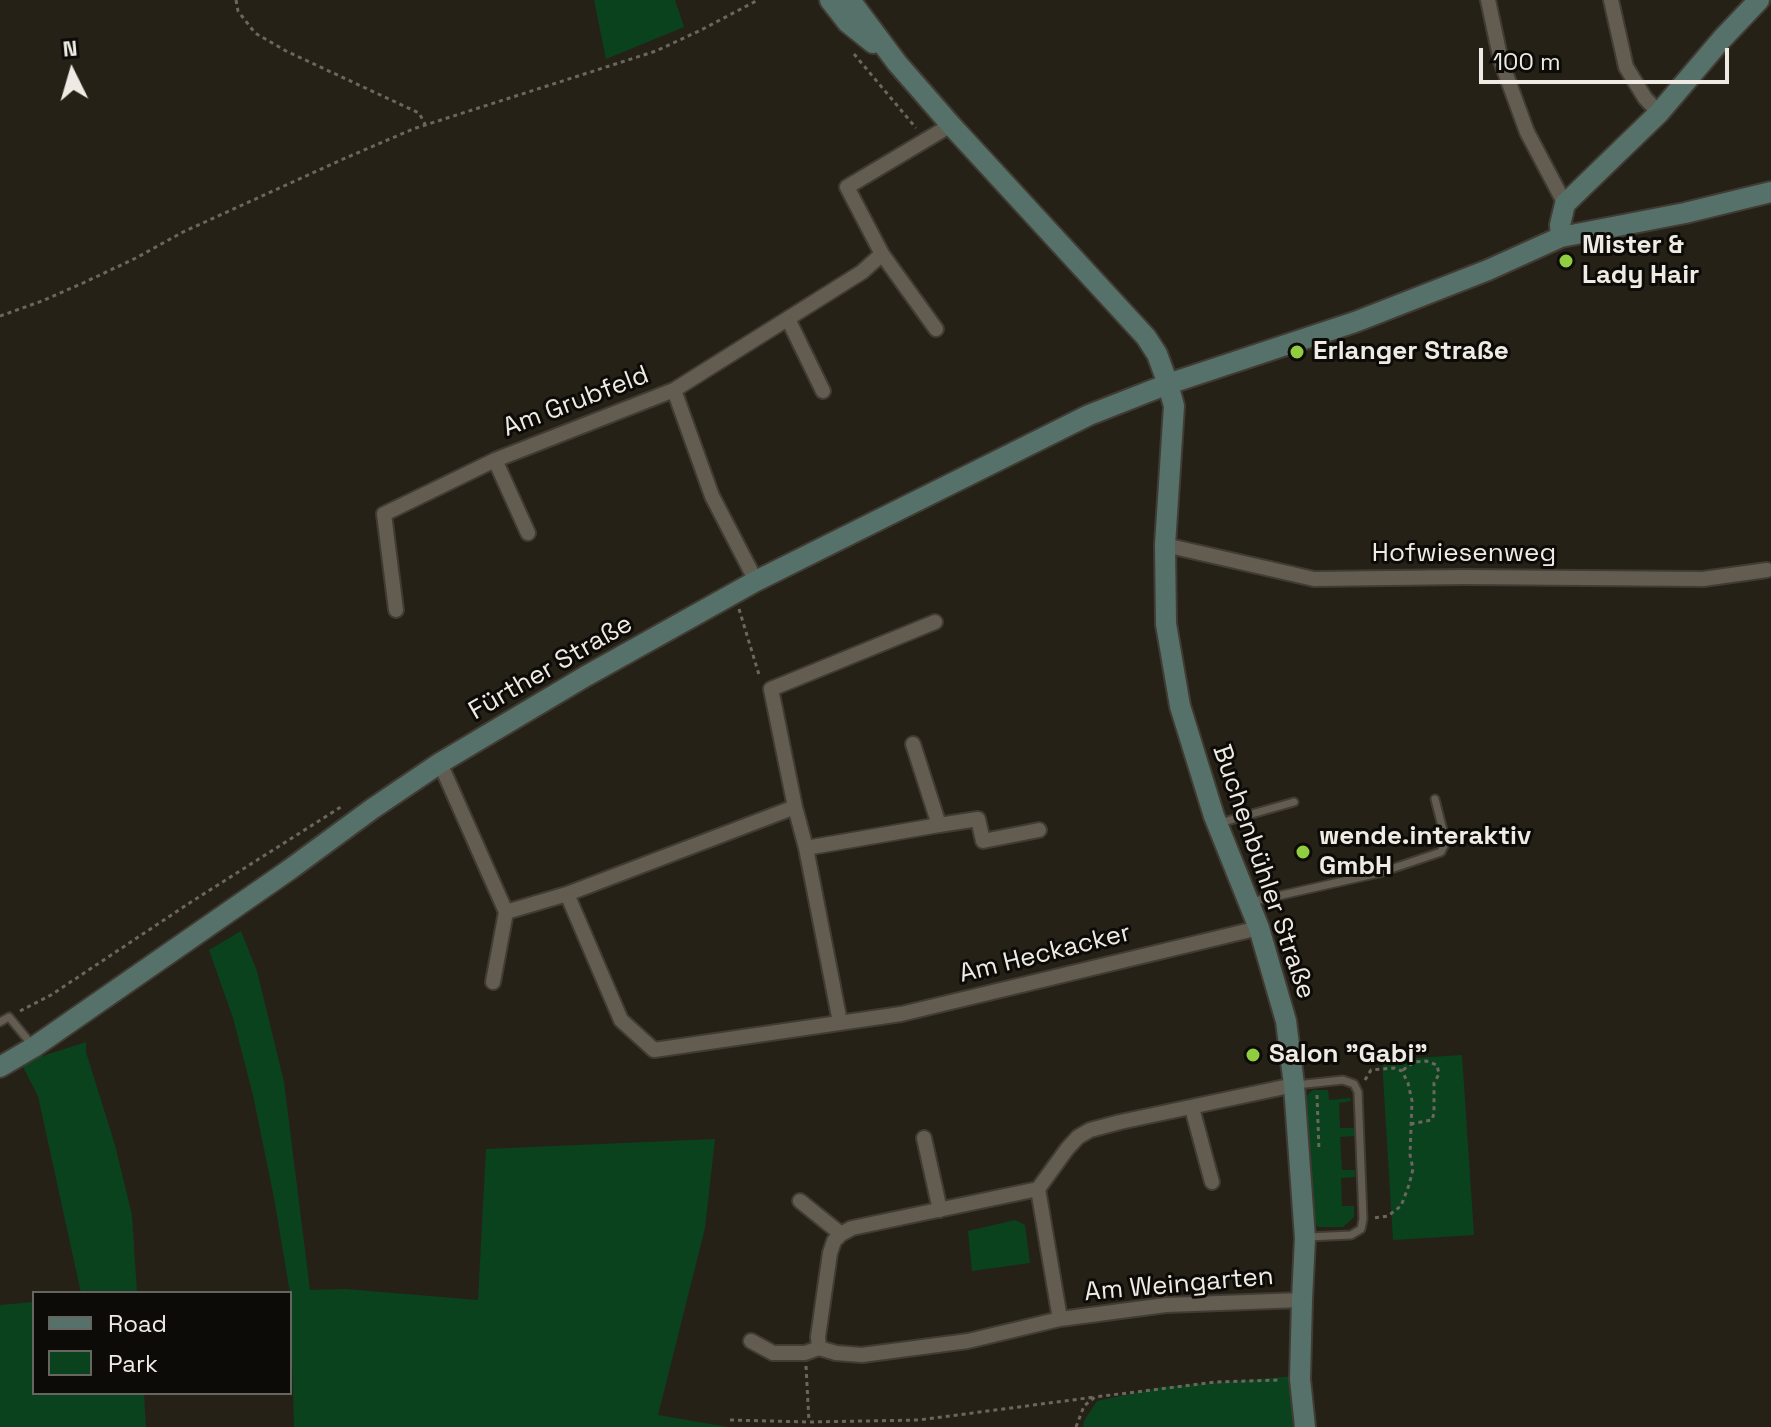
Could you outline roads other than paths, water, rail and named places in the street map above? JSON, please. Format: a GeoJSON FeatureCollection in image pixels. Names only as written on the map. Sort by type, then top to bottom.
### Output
{"type":"FeatureCollection","features":[{"type":"Feature","properties":{"kind":"street"},"geometry":{"type":"LineString","coordinates":[[830,0],[848,23],[897,63]]}},
{"type":"Feature","properties":{"kind":"street"},"geometry":{"type":"LineString","coordinates":[[850,0],[897,63],[951,125],[1146,337],[1157,354],[1168,384],[1355,322],[1488,270],[1561,237],[1685,213],[1771,192]]}},
{"type":"Feature","properties":{"kind":"street"},"geometry":{"type":"LineString","coordinates":[[1488,0],[1501,61],[1527,132],[1565,204]]}},
{"type":"Feature","properties":{"kind":"street"},"geometry":{"type":"LineString","coordinates":[[1611,0],[1626,67],[1645,98],[1659,113]]}},
{"type":"Feature","properties":{"kind":"street"},"geometry":{"type":"LineString","coordinates":[[1561,237],[1560,225],[1565,204],[1659,113],[1759,0]]}},
{"type":"Feature","properties":{"kind":"street"},"geometry":{"type":"LineString","coordinates":[[936,329],[882,254],[847,187],[951,125]]}},
{"type":"Feature","properties":{"kind":"street","name":"Am Grubfeld"},"geometry":{"type":"LineString","coordinates":[[396,610],[384,514],[495,460],[674,390],[862,272],[882,254]]}},
{"type":"Feature","properties":{"kind":"street"},"geometry":{"type":"LineString","coordinates":[[788,319],[823,391]]}},
{"type":"Feature","properties":{"kind":"street","name":"Buchenbühler Straße"},"geometry":{"type":"LineString","coordinates":[[1168,384],[1174,406],[1165,545],[1166,624],[1180,706],[1217,824],[1259,928],[1286,1021],[1305,1238],[1300,1379],[1305,1427]]}},
{"type":"Feature","properties":{"kind":"street","name":"Fürther Straße"},"geometry":{"type":"LineString","coordinates":[[0,1067],[34,1047],[440,763],[586,676],[756,581],[1089,415],[1168,384]]}},
{"type":"Feature","properties":{"kind":"street","name":"Am Grubfeld"},"geometry":{"type":"LineString","coordinates":[[674,390],[712,496],[756,581]]}},
{"type":"Feature","properties":{"kind":"street","name":"Am Grubfeld"},"geometry":{"type":"LineString","coordinates":[[495,460],[528,533]]}},
{"type":"Feature","properties":{"kind":"street","name":"Hofwiesenweg"},"geometry":{"type":"LineString","coordinates":[[1165,545],[1314,579],[1703,579],[1767,570]]}},
{"type":"Feature","properties":{"kind":"street"},"geometry":{"type":"LineString","coordinates":[[840,1022],[771,689],[935,622]]}},
{"type":"Feature","properties":{"kind":"street"},"geometry":{"type":"LineString","coordinates":[[913,744],[939,825]]}},
{"type":"Feature","properties":{"kind":"street"},"geometry":{"type":"LineString","coordinates":[[440,763],[506,912],[493,982]]}},
{"type":"Feature","properties":{"kind":"street"},"geometry":{"type":"LineString","coordinates":[[506,912],[567,894],[795,807]]}},
{"type":"Feature","properties":{"kind":"street"},"geometry":{"type":"LineString","coordinates":[[806,848],[978,819],[983,841],[1039,830]]}},
{"type":"Feature","properties":{"kind":"street","name":"Am Heckacker"},"geometry":{"type":"LineString","coordinates":[[567,894],[621,1020],[654,1050],[901,1014],[1259,928]]}},
{"type":"Feature","properties":{"kind":"street"},"geometry":{"type":"LineString","coordinates":[[812,1350],[818,1337],[830,1253],[834,1241],[841,1234],[852,1228],[1038,1189],[1067,1149],[1090,1130],[1294,1085]]}},
{"type":"Feature","properties":{"kind":"street"},"geometry":{"type":"LineString","coordinates":[[1192,1108],[1212,1182]]}},
{"type":"Feature","properties":{"kind":"street"},"geometry":{"type":"LineString","coordinates":[[924,1138],[940,1210]]}},
{"type":"Feature","properties":{"kind":"street","name":"Am Weingarten"},"geometry":{"type":"LineString","coordinates":[[1038,1189],[1060,1319]]}},
{"type":"Feature","properties":{"kind":"street"},"geometry":{"type":"LineString","coordinates":[[800,1201],[841,1234]]}},
{"type":"Feature","properties":{"kind":"street","name":"Am Weingarten"},"geometry":{"type":"LineString","coordinates":[[751,1341],[773,1353],[812,1350],[862,1355],[968,1341],[1060,1319],[1166,1305],[1302,1300]]}},
{"type":"Feature","properties":{"kind":"lane"},"geometry":{"type":"LineString","coordinates":[[1249,902],[1379,873],[1441,852],[1446,842],[1435,799]]}},
{"type":"Feature","properties":{"kind":"lane"},"geometry":{"type":"LineString","coordinates":[[1217,824],[1294,802]]}},
{"type":"Feature","properties":{"kind":"lane"},"geometry":{"type":"LineString","coordinates":[[0,1022],[9,1017],[34,1047]]}},
{"type":"Feature","properties":{"kind":"lane"},"geometry":{"type":"LineString","coordinates":[[1294,1085],[1343,1080],[1354,1084],[1358,1092],[1361,1229],[1351,1235],[1305,1238]]}},
{"type":"Feature","properties":{"kind":"place","name":"Mister & Lady Hair"},"geometry":{"type":"Point","coordinates":[1566,261]}},
{"type":"Feature","properties":{"kind":"place","name":"Erlanger Straße"},"geometry":{"type":"Point","coordinates":[1297,352]}},
{"type":"Feature","properties":{"kind":"place","name":"wende.interaktiv GmbH"},"geometry":{"type":"Point","coordinates":[1303,852]}},
{"type":"Feature","properties":{"kind":"place","name":"Salon \"Gabi\""},"geometry":{"type":"Point","coordinates":[1253,1055]}}]}
